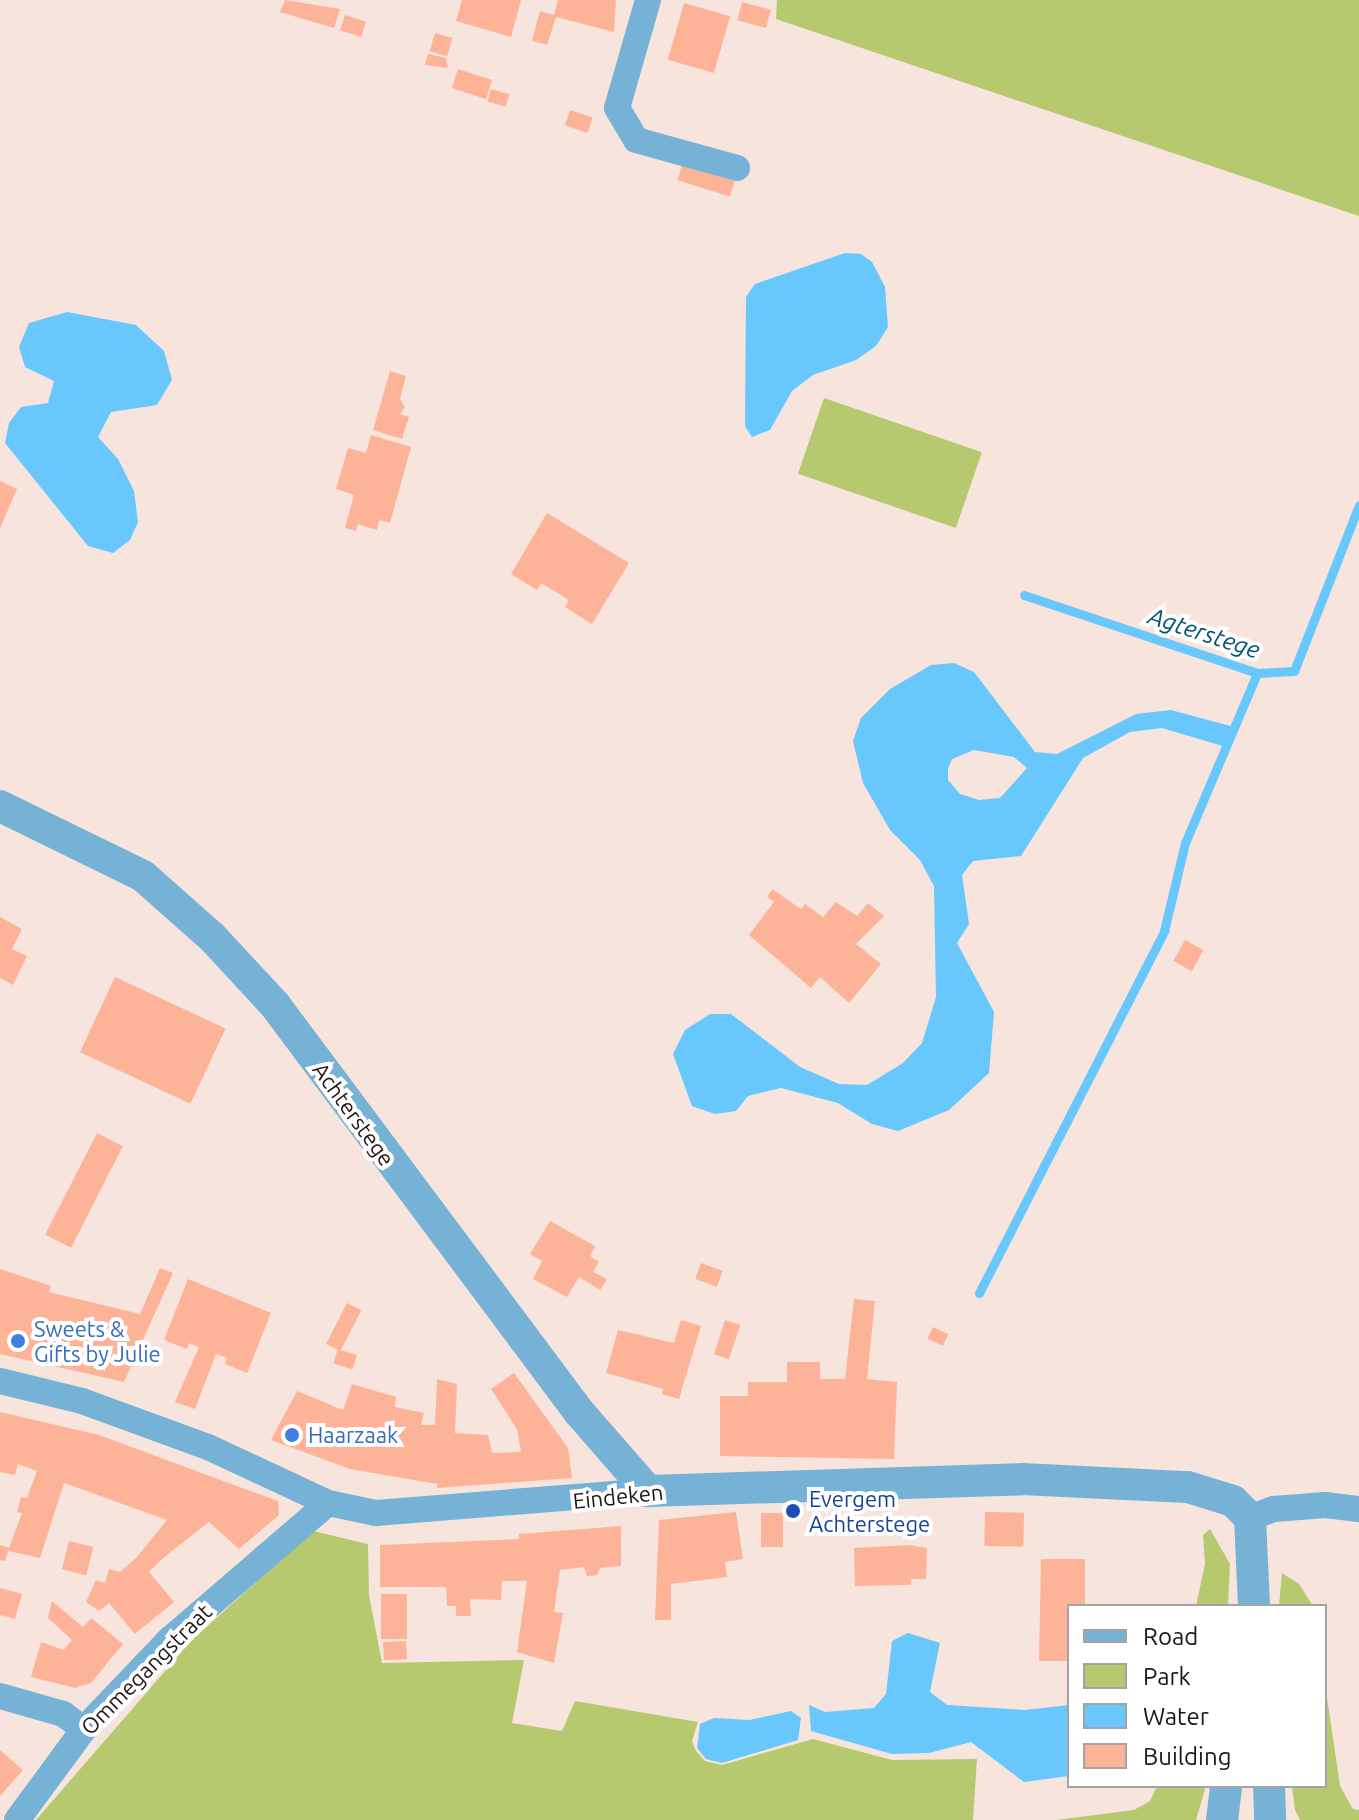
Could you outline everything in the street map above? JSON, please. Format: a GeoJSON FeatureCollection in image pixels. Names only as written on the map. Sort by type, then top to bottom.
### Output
{"type":"FeatureCollection","features":[{"type":"Feature","properties":{"kind":"street"},"geometry":{"type":"LineString","coordinates":[[648,0],[617,108],[636,140],[737,168]]}},
{"type":"Feature","properties":{"kind":"street","name":"Achterstege"},"geometry":{"type":"LineString","coordinates":[[0,806],[143,876],[212,937],[275,1005],[579,1412],[648,1491]]}},
{"type":"Feature","properties":{"kind":"street","name":"Eindeken"},"geometry":{"type":"LineString","coordinates":[[0,1381],[82,1401],[194,1442],[328,1503],[376,1513],[648,1491],[798,1484],[1107,1480],[1213,1492],[1233,1501],[1250,1518]]}},
{"type":"Feature","properties":{"kind":"street","name":"Ommegangstraat"},"geometry":{"type":"LineString","coordinates":[[17,1820],[84,1729],[170,1639],[328,1503]]}},
{"type":"Feature","properties":{"kind":"street"},"geometry":{"type":"LineString","coordinates":[[1254,1604],[1250,1518],[1274,1509],[1325,1505],[1359,1509]]}},
{"type":"Feature","properties":{"kind":"street"},"geometry":{"type":"LineString","coordinates":[[0,1696],[63,1714],[84,1729]]}},
{"type":"Feature","properties":{"kind":"street"},"geometry":{"type":"LineString","coordinates":[[1222,1820],[1226,1788]]}},
{"type":"Feature","properties":{"kind":"street"},"geometry":{"type":"LineString","coordinates":[[1269,1788],[1270,1820]]}},
{"type":"Feature","properties":{"kind":"green space"},"geometry":{"type":"Polygon","coordinates":[[[777,0],[1359,0],[1359,216],[776,19],[777,0]]]}},
{"type":"Feature","properties":{"kind":"green space"},"geometry":{"type":"Polygon","coordinates":[[[824,398],[982,452],[956,528],[798,474],[824,398]]]}},
{"type":"Feature","properties":{"kind":"green space"},"geometry":{"type":"Polygon","coordinates":[[[1210,1529],[1230,1564],[1228,1604],[1196,1604],[1205,1564],[1203,1535],[1210,1529]]]}},
{"type":"Feature","properties":{"kind":"green space"},"geometry":{"type":"Polygon","coordinates":[[[313,1531],[368,1544],[369,1595],[382,1663],[524,1660],[512,1723],[562,1731],[575,1701],[698,1722],[692,1741],[696,1751],[705,1761],[722,1765],[813,1739],[892,1760],[977,1759],[973,1820],[36,1820],[192,1640],[313,1531]]]}},
{"type":"Feature","properties":{"kind":"green space"},"geometry":{"type":"Polygon","coordinates":[[[1282,1573],[1299,1584],[1312,1604],[1279,1604],[1282,1573]]]}},
{"type":"Feature","properties":{"kind":"green space"},"geometry":{"type":"Polygon","coordinates":[[[1327,1698],[1340,1786],[1353,1809],[1359,1810],[1359,1820],[1300,1820],[1295,1810],[1292,1788],[1327,1788],[1327,1698]]]}},
{"type":"Feature","properties":{"kind":"green space"},"geometry":{"type":"Polygon","coordinates":[[[1156,1788],[1205,1788],[1196,1820],[1056,1820],[1134,1810],[1150,1801],[1156,1788]]]}},
{"type":"Feature","properties":{"kind":"water"},"geometry":{"type":"Polygon","coordinates":[[[845,253],[861,254],[872,262],[885,287],[888,327],[876,346],[856,360],[813,375],[792,391],[770,430],[752,437],[745,426],[746,297],[755,284],[845,253]]]}},
{"type":"Feature","properties":{"kind":"water"},"geometry":{"type":"Polygon","coordinates":[[[67,312],[136,325],[164,351],[172,380],[157,405],[111,412],[98,437],[118,459],[134,491],[138,522],[130,540],[113,553],[88,546],[5,443],[9,423],[21,407],[48,403],[54,381],[25,367],[19,347],[29,323],[67,312]]]}},
{"type":"Feature","properties":{"kind":"water"},"geometry":{"type":"Polygon","coordinates":[[[954,663],[974,672],[1035,752],[1057,754],[1136,714],[1171,710],[1234,727],[1226,747],[1162,728],[1130,732],[1083,758],[1021,856],[973,861],[962,875],[969,924],[957,943],[994,1012],[989,1073],[949,1110],[898,1131],[872,1124],[838,1103],[781,1088],[748,1096],[736,1111],[715,1114],[692,1106],[673,1054],[685,1030],[710,1014],[731,1014],[800,1067],[839,1084],[867,1085],[903,1063],[922,1043],[936,997],[934,886],[920,860],[890,830],[863,783],[853,741],[861,718],[890,689],[931,665],[954,663]],[[974,750],[952,759],[948,780],[960,794],[979,800],[1000,798],[1027,768],[1014,757],[974,750]]]}},
{"type":"Feature","properties":{"kind":"water"},"geometry":{"type":"Polygon","coordinates":[[[908,1633],[940,1643],[930,1692],[947,1705],[1025,1710],[1067,1705],[1067,1776],[1024,1782],[971,1742],[929,1753],[892,1754],[811,1731],[809,1705],[825,1712],[874,1708],[886,1694],[892,1641],[908,1633]]]}},
{"type":"Feature","properties":{"kind":"water"},"geometry":{"type":"Polygon","coordinates":[[[791,1711],[801,1718],[798,1740],[722,1763],[706,1759],[697,1748],[700,1724],[714,1718],[750,1720],[791,1711]]]}},
{"type":"Feature","properties":{"kind":"building"},"geometry":{"type":"Polygon","coordinates":[[[285,0],[340,9],[334,28],[280,12],[285,0]]]}},
{"type":"Feature","properties":{"kind":"building"},"geometry":{"type":"Polygon","coordinates":[[[462,0],[521,0],[511,37],[456,21],[462,0]]]}},
{"type":"Feature","properties":{"kind":"building"},"geometry":{"type":"Polygon","coordinates":[[[558,0],[616,0],[614,32],[556,17],[547,45],[532,41],[540,11],[554,15],[558,0]]]}},
{"type":"Feature","properties":{"kind":"building"},"geometry":{"type":"Polygon","coordinates":[[[742,2],[771,10],[766,28],[737,20],[742,2]]]}},
{"type":"Feature","properties":{"kind":"building"},"geometry":{"type":"Polygon","coordinates":[[[684,3],[730,16],[714,73],[668,60],[684,3]]]}},
{"type":"Feature","properties":{"kind":"building"},"geometry":{"type":"Polygon","coordinates":[[[345,15],[366,22],[361,37],[340,30],[345,15]]]}},
{"type":"Feature","properties":{"kind":"building"},"geometry":{"type":"Polygon","coordinates":[[[435,33],[452,38],[447,56],[430,51],[435,33]]]}},
{"type":"Feature","properties":{"kind":"building"},"geometry":{"type":"Polygon","coordinates":[[[428,54],[446,58],[448,68],[425,65],[428,54]]]}},
{"type":"Feature","properties":{"kind":"building"},"geometry":{"type":"Polygon","coordinates":[[[458,69],[492,80],[486,99],[452,88],[458,69]]]}},
{"type":"Feature","properties":{"kind":"building"},"geometry":{"type":"Polygon","coordinates":[[[491,89],[509,94],[506,107],[487,101],[491,89]]]}},
{"type":"Feature","properties":{"kind":"building"},"geometry":{"type":"Polygon","coordinates":[[[570,110],[593,118],[587,133],[565,125],[570,110]]]}},
{"type":"Feature","properties":{"kind":"building"},"geometry":{"type":"Polygon","coordinates":[[[682,165],[735,181],[730,196],[677,180],[682,165]]]}},
{"type":"Feature","properties":{"kind":"building"},"geometry":{"type":"Polygon","coordinates":[[[390,371],[406,376],[400,399],[405,407],[400,414],[409,417],[402,439],[373,430],[390,371]]]}},
{"type":"Feature","properties":{"kind":"building"},"geometry":{"type":"Polygon","coordinates":[[[371,435],[411,447],[390,523],[379,520],[377,530],[358,524],[356,531],[345,528],[354,495],[336,489],[348,448],[366,453],[371,435]]]}},
{"type":"Feature","properties":{"kind":"building"},"geometry":{"type":"Polygon","coordinates":[[[0,481],[17,489],[0,528],[0,481]]]}},
{"type":"Feature","properties":{"kind":"building"},"geometry":{"type":"Polygon","coordinates":[[[547,513],[629,563],[592,624],[565,607],[569,600],[541,583],[537,590],[511,574],[547,513]]]}},
{"type":"Feature","properties":{"kind":"building"},"geometry":{"type":"Polygon","coordinates":[[[772,889],[801,909],[805,904],[823,917],[836,902],[857,916],[868,903],[884,916],[856,944],[881,964],[849,1003],[820,977],[811,988],[749,935],[774,902],[767,897],[772,889]]]}},
{"type":"Feature","properties":{"kind":"building"},"geometry":{"type":"Polygon","coordinates":[[[0,917],[22,929],[12,949],[27,956],[13,985],[0,978],[0,917]]]}},
{"type":"Feature","properties":{"kind":"building"},"geometry":{"type":"Polygon","coordinates":[[[1185,940],[1203,950],[1192,971],[1173,961],[1185,940]]]}},
{"type":"Feature","properties":{"kind":"building"},"geometry":{"type":"Polygon","coordinates":[[[115,977],[226,1029],[190,1104],[80,1052],[115,977]]]}},
{"type":"Feature","properties":{"kind":"building"},"geometry":{"type":"Polygon","coordinates":[[[97,1133],[123,1146],[71,1248],[45,1235],[97,1133]]]}},
{"type":"Feature","properties":{"kind":"building"},"geometry":{"type":"Polygon","coordinates":[[[550,1221],[595,1246],[590,1256],[599,1262],[593,1272],[607,1279],[600,1290],[579,1277],[567,1297],[533,1279],[542,1261],[530,1254],[550,1221]]]}},
{"type":"Feature","properties":{"kind":"building"},"geometry":{"type":"Polygon","coordinates":[[[701,1263],[723,1271],[717,1287],[695,1279],[701,1263]]]}},
{"type":"Feature","properties":{"kind":"building"},"geometry":{"type":"Polygon","coordinates":[[[160,1268],[173,1273],[124,1382],[0,1354],[0,1269],[51,1286],[49,1292],[140,1314],[160,1268]]]}},
{"type":"Feature","properties":{"kind":"building"},"geometry":{"type":"Polygon","coordinates":[[[188,1279],[271,1313],[247,1373],[225,1364],[227,1358],[216,1354],[195,1409],[175,1402],[199,1347],[189,1343],[187,1349],[164,1340],[188,1279]]]}},
{"type":"Feature","properties":{"kind":"building"},"geometry":{"type":"Polygon","coordinates":[[[854,1299],[875,1301],[867,1379],[897,1382],[894,1459],[720,1456],[720,1396],[748,1396],[748,1382],[787,1382],[787,1362],[820,1362],[820,1379],[845,1379],[854,1299]]]}},
{"type":"Feature","properties":{"kind":"building"},"geometry":{"type":"Polygon","coordinates":[[[347,1303],[361,1310],[340,1351],[326,1344],[347,1303]]]}},
{"type":"Feature","properties":{"kind":"building"},"geometry":{"type":"Polygon","coordinates":[[[681,1320],[701,1326],[679,1399],[662,1394],[663,1389],[606,1373],[618,1330],[674,1343],[681,1320]]]}},
{"type":"Feature","properties":{"kind":"building"},"geometry":{"type":"Polygon","coordinates":[[[725,1320],[740,1325],[729,1359],[714,1354],[725,1320]]]}},
{"type":"Feature","properties":{"kind":"building"},"geometry":{"type":"Polygon","coordinates":[[[933,1327],[948,1334],[943,1346],[928,1339],[933,1327]]]}},
{"type":"Feature","properties":{"kind":"building"},"geometry":{"type":"Polygon","coordinates":[[[338,1349],[357,1355],[352,1369],[333,1363],[338,1349]]]}},
{"type":"Feature","properties":{"kind":"building"},"geometry":{"type":"Polygon","coordinates":[[[514,1373],[568,1448],[572,1478],[437,1488],[437,1484],[350,1469],[271,1440],[297,1391],[343,1410],[352,1384],[396,1397],[395,1407],[424,1413],[421,1425],[435,1425],[437,1379],[457,1384],[455,1433],[488,1435],[492,1453],[521,1452],[517,1429],[491,1389],[514,1373]]]}},
{"type":"Feature","properties":{"kind":"building"},"geometry":{"type":"Polygon","coordinates":[[[0,1412],[99,1435],[278,1501],[279,1515],[239,1549],[209,1522],[162,1559],[149,1572],[174,1602],[135,1634],[109,1603],[99,1611],[86,1602],[96,1580],[105,1583],[109,1569],[120,1572],[137,1557],[167,1520],[64,1483],[40,1558],[8,1551],[5,1561],[0,1560],[0,1545],[9,1548],[22,1513],[17,1512],[21,1497],[27,1498],[37,1471],[18,1464],[15,1475],[0,1472],[0,1412]]]}},
{"type":"Feature","properties":{"kind":"building"},"geometry":{"type":"Polygon","coordinates":[[[736,1512],[743,1559],[725,1562],[727,1577],[671,1584],[671,1620],[655,1620],[659,1520],[736,1512]]]}},
{"type":"Feature","properties":{"kind":"building"},"geometry":{"type":"Polygon","coordinates":[[[985,1512],[1024,1513],[1023,1547],[984,1546],[985,1512]]]}},
{"type":"Feature","properties":{"kind":"building"},"geometry":{"type":"Polygon","coordinates":[[[761,1513],[783,1513],[783,1547],[761,1547],[761,1513]]]}},
{"type":"Feature","properties":{"kind":"building"},"geometry":{"type":"Polygon","coordinates":[[[621,1526],[621,1566],[600,1568],[597,1575],[587,1576],[584,1567],[560,1570],[554,1612],[563,1613],[554,1663],[517,1652],[527,1581],[502,1581],[501,1600],[470,1599],[471,1616],[456,1616],[456,1606],[447,1606],[446,1587],[380,1587],[380,1545],[519,1539],[519,1534],[621,1526]]]}},
{"type":"Feature","properties":{"kind":"building"},"geometry":{"type":"Polygon","coordinates":[[[69,1541],[93,1547],[86,1575],[62,1569],[69,1541]]]}},
{"type":"Feature","properties":{"kind":"building"},"geometry":{"type":"Polygon","coordinates":[[[909,1545],[927,1548],[926,1579],[911,1579],[911,1585],[855,1586],[854,1548],[909,1545]]]}},
{"type":"Feature","properties":{"kind":"building"},"geometry":{"type":"Polygon","coordinates":[[[1041,1559],[1085,1559],[1085,1604],[1067,1604],[1067,1661],[1039,1661],[1041,1559]]]}},
{"type":"Feature","properties":{"kind":"building"},"geometry":{"type":"Polygon","coordinates":[[[0,1588],[22,1594],[15,1619],[0,1615],[0,1588]]]}},
{"type":"Feature","properties":{"kind":"building"},"geometry":{"type":"Polygon","coordinates":[[[381,1594],[407,1594],[407,1639],[381,1639],[381,1594]]]}},
{"type":"Feature","properties":{"kind":"building"},"geometry":{"type":"Polygon","coordinates":[[[52,1601],[83,1627],[91,1618],[123,1644],[91,1683],[75,1688],[31,1677],[41,1642],[64,1650],[72,1640],[48,1618],[52,1601]]]}},
{"type":"Feature","properties":{"kind":"building"},"geometry":{"type":"Polygon","coordinates":[[[406,1641],[407,1659],[384,1660],[383,1642],[406,1641]]]}},
{"type":"Feature","properties":{"kind":"building"},"geometry":{"type":"Polygon","coordinates":[[[0,1750],[23,1770],[0,1796],[0,1750]]]}},
{"type":"Feature","properties":{"kind":"waterway","name":"Agterstege"},"geometry":{"type":"LineString","coordinates":[[1024,595],[1257,673],[1294,671],[1359,505]]}},
{"type":"Feature","properties":{"kind":"waterway"},"geometry":{"type":"LineString","coordinates":[[979,1293],[1164,931],[1185,843],[1257,673]]}},
{"type":"Feature","properties":{"kind":"place","name":"Sweets & Gifts by Julie"},"geometry":{"type":"Point","coordinates":[18,1341]}},
{"type":"Feature","properties":{"kind":"place","name":"Haarzaak"},"geometry":{"type":"Point","coordinates":[292,1435]}},
{"type":"Feature","properties":{"kind":"place","name":"Evergem Achterstege"},"geometry":{"type":"Point","coordinates":[793,1511]}}]}
